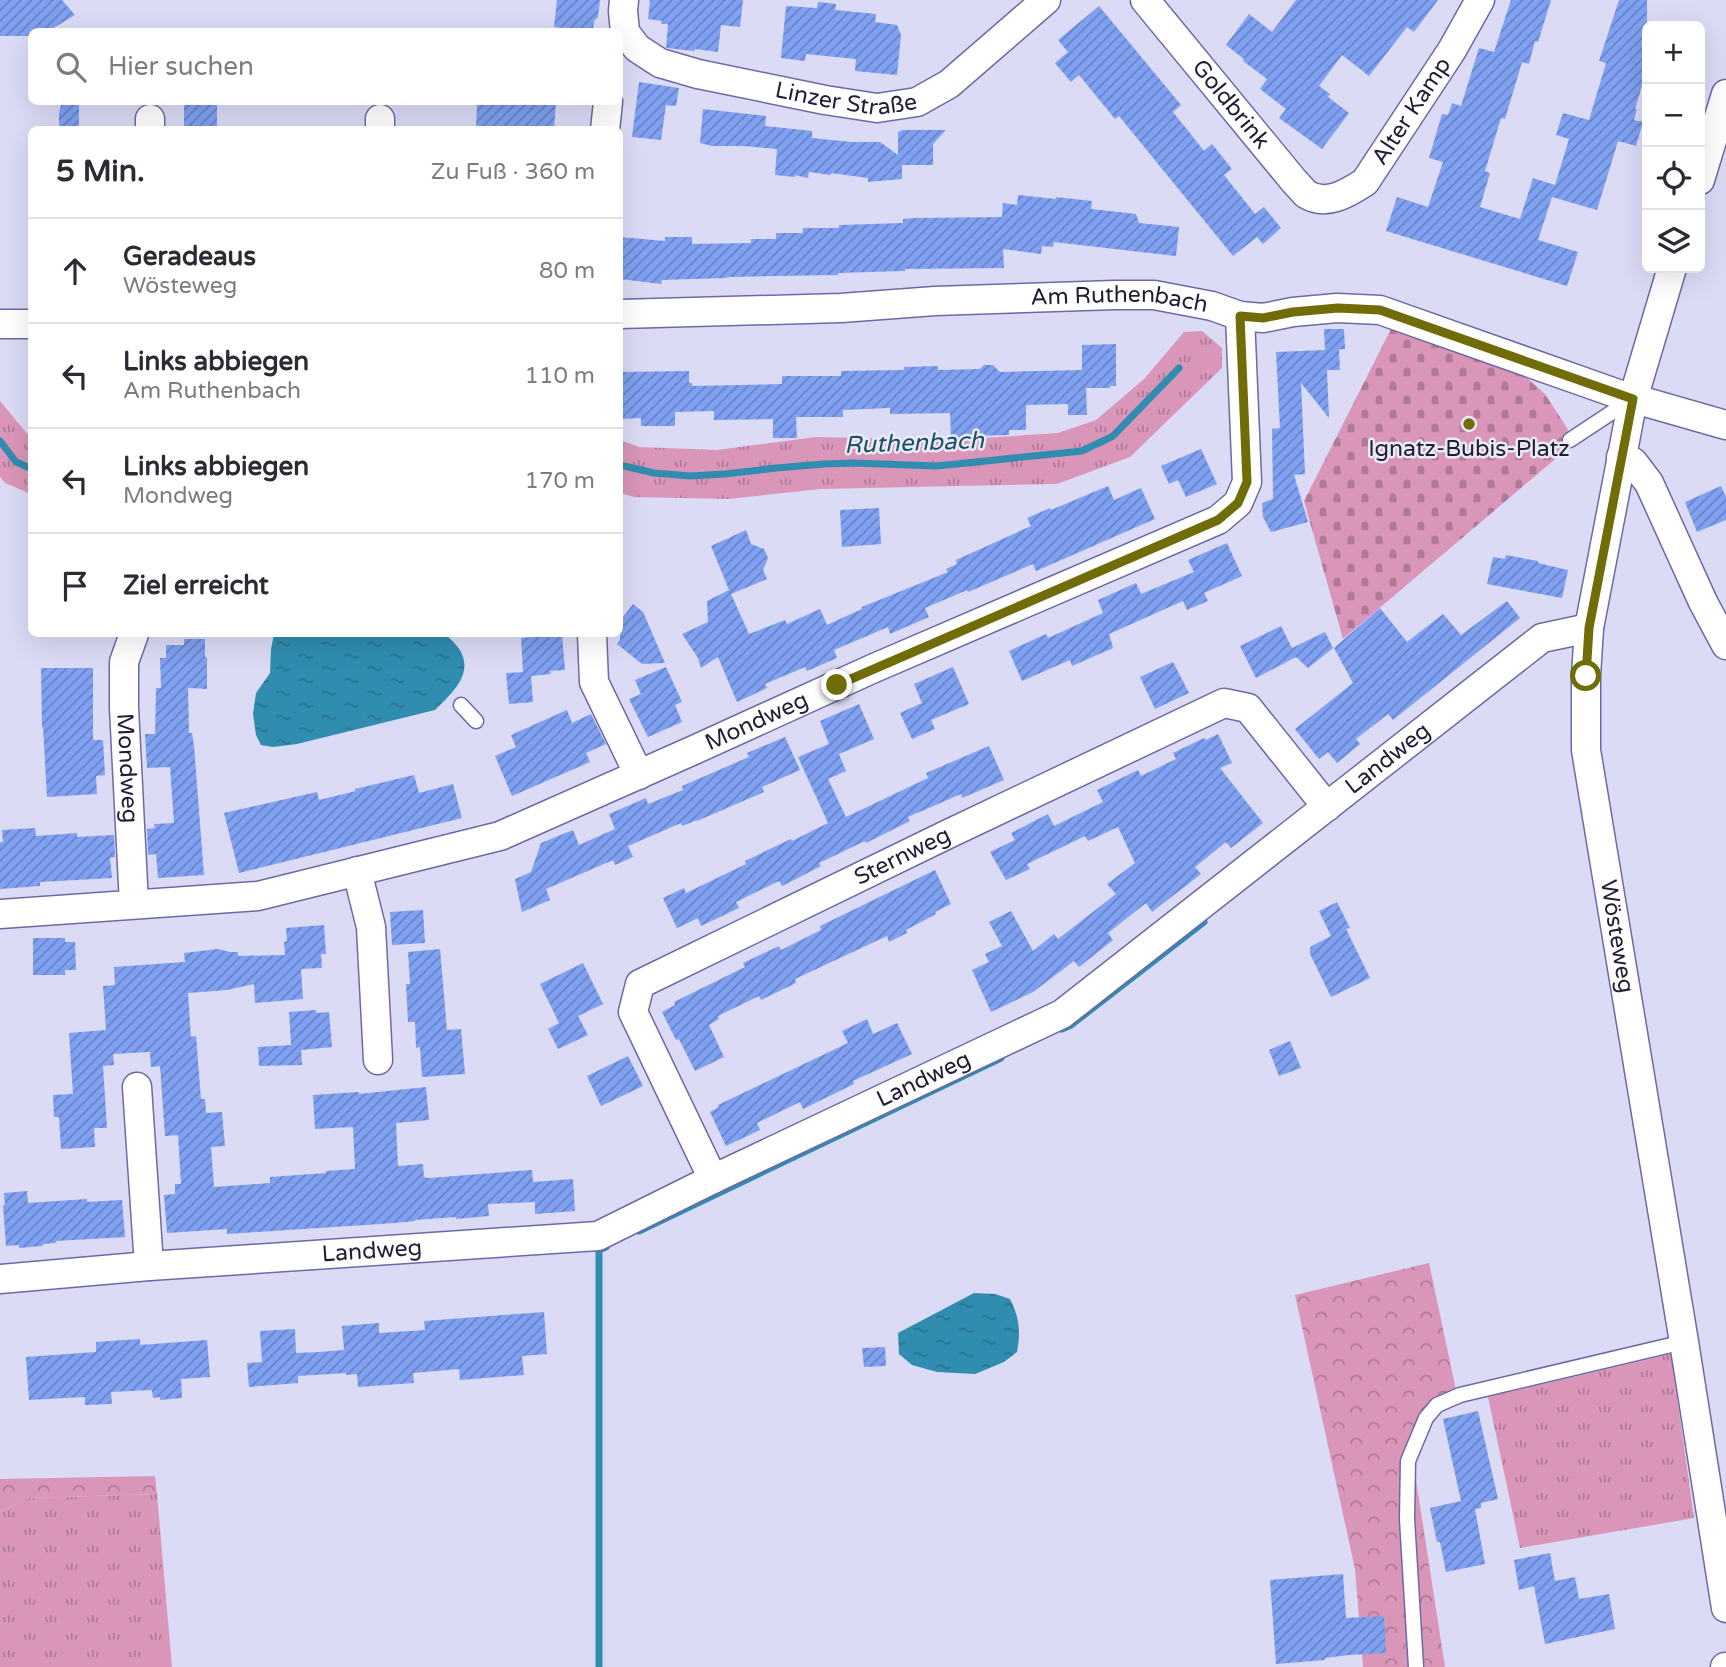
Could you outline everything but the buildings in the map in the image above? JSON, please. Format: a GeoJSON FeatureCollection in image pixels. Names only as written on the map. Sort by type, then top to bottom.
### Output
{"type":"FeatureCollection","features":[{"type":"Feature","properties":{"kind":"street","name":"Linzer Straße"},"geometry":{"type":"LineString","coordinates":[[622,28],[624,0]]}},
{"type":"Feature","properties":{"kind":"street","name":"Linzer Straße"},"geometry":{"type":"LineString","coordinates":[[623,35],[660,63],[698,74],[877,108],[917,102],[948,84],[1046,0]]}},
{"type":"Feature","properties":{"kind":"street","name":"Goldbrink"},"geometry":{"type":"LineString","coordinates":[[1145,0],[1294,181],[1307,194],[1324,200]]}},
{"type":"Feature","properties":{"kind":"street","name":"Alter Kamp"},"geometry":{"type":"LineString","coordinates":[[1324,200],[1346,195],[1365,182],[1452,50],[1480,0]]}},
{"type":"Feature","properties":{"kind":"street"},"geometry":{"type":"LineString","coordinates":[[1705,164],[1725,101]]}},
{"type":"Feature","properties":{"kind":"street"},"geometry":{"type":"LineString","coordinates":[[605,126],[608,105]]}},
{"type":"Feature","properties":{"kind":"street","name":"Wösteweg"},"geometry":{"type":"LineString","coordinates":[[1670,273],[1633,399],[1589,628],[1586,750],[1726,1608]]}},
{"type":"Feature","properties":{"kind":"street","name":"Am Ruthenbach"},"geometry":{"type":"LineString","coordinates":[[623,314],[841,308],[934,301],[1128,295],[1154,295],[1212,306],[1240,316],[1263,318],[1338,308],[1380,310],[1633,399],[1726,425]]}},
{"type":"Feature","properties":{"kind":"street","name":"Mondweg"},"geometry":{"type":"LineString","coordinates":[[0,914],[258,896],[500,836],[872,669],[1218,520],[1238,503],[1247,482],[1240,316]]}},
{"type":"Feature","properties":{"kind":"street"},"geometry":{"type":"LineString","coordinates":[[0,324],[28,324]]}},
{"type":"Feature","properties":{"kind":"street"},"geometry":{"type":"LineString","coordinates":[[1621,457],[1633,461],[1649,483],[1703,602],[1726,645]]}},
{"type":"Feature","properties":{"kind":"street","name":"Landweg"},"geometry":{"type":"LineString","coordinates":[[0,1279],[149,1266],[598,1236],[1062,1014],[1542,638],[1589,628]]}},
{"type":"Feature","properties":{"kind":"street","name":"Mondweg"},"geometry":{"type":"LineString","coordinates":[[133,637],[124,663],[124,708],[134,904]]}},
{"type":"Feature","properties":{"kind":"street"},"geometry":{"type":"LineString","coordinates":[[592,637],[594,682],[639,775]]}},
{"type":"Feature","properties":{"kind":"street","name":"Sternweg"},"geometry":{"type":"LineString","coordinates":[[713,1179],[634,1012],[640,984],[944,835],[1224,703],[1248,708],[1327,807]]}},
{"type":"Feature","properties":{"kind":"street"},"geometry":{"type":"LineString","coordinates":[[357,871],[371,927],[378,1060]]}},
{"type":"Feature","properties":{"kind":"street"},"geometry":{"type":"LineString","coordinates":[[137,1087],[149,1266]]}},
{"type":"Feature","properties":{"kind":"lane"},"geometry":{"type":"LineString","coordinates":[[1570,440],[1633,399]]}},
{"type":"Feature","properties":{"kind":"lane"},"geometry":{"type":"LineString","coordinates":[[461,705],[476,721]]}},
{"type":"Feature","properties":{"kind":"lane"},"geometry":{"type":"LineString","coordinates":[[1416,1667],[1408,1519],[1408,1461],[1426,1418],[1437,1405],[1461,1395],[1684,1342]]}},
{"type":"Feature","properties":{"kind":"green space"},"geometry":{"type":"Polygon","coordinates":[[[1392,327],[1526,377],[1545,394],[1567,428],[1570,440],[1567,449],[1343,639],[1304,501],[1392,327]]]}},
{"type":"Feature","properties":{"kind":"green space"},"geometry":{"type":"Polygon","coordinates":[[[1202,331],[1222,348],[1222,368],[1130,457],[1057,484],[821,489],[728,499],[634,497],[623,494],[623,441],[639,447],[717,450],[816,437],[954,440],[1058,433],[1096,420],[1144,379],[1184,332],[1202,331]]]}},
{"type":"Feature","properties":{"kind":"green space"},"geometry":{"type":"Polygon","coordinates":[[[0,401],[28,434],[28,493],[5,483],[0,477],[0,401]]]}},
{"type":"Feature","properties":{"kind":"green space"},"geometry":{"type":"Polygon","coordinates":[[[1429,1263],[1459,1404],[1441,1412],[1433,1421],[1414,1467],[1445,1667],[1363,1667],[1355,1569],[1295,1295],[1429,1263]]]}},
{"type":"Feature","properties":{"kind":"green space"},"geometry":{"type":"Polygon","coordinates":[[[1671,1354],[1694,1518],[1520,1548],[1488,1397],[1671,1354]]]}},
{"type":"Feature","properties":{"kind":"green space"},"geometry":{"type":"Polygon","coordinates":[[[155,1476],[157,1494],[27,1498],[0,1512],[0,1479],[155,1476]]]}},
{"type":"Feature","properties":{"kind":"green space"},"geometry":{"type":"Polygon","coordinates":[[[157,1494],[172,1667],[0,1667],[0,1512],[27,1498],[157,1494]]]}},
{"type":"Feature","properties":{"kind":"water"},"geometry":{"type":"Polygon","coordinates":[[[273,637],[448,637],[456,645],[464,665],[455,689],[435,710],[297,744],[273,747],[261,745],[256,735],[253,714],[256,693],[270,673],[273,637]]]}},
{"type":"Feature","properties":{"kind":"water"},"geometry":{"type":"Polygon","coordinates":[[[974,1293],[995,1294],[1010,1299],[1018,1324],[1017,1352],[1004,1362],[975,1374],[937,1372],[912,1365],[899,1354],[898,1333],[974,1293]]]}},
{"type":"Feature","properties":{"kind":"waterway","name":"Ruthenbach"},"geometry":{"type":"LineString","coordinates":[[623,466],[654,473],[690,476],[824,464],[937,466],[1082,451],[1113,436],[1179,368]]}},
{"type":"Feature","properties":{"kind":"waterway","name":"Ruthenbach"},"geometry":{"type":"LineString","coordinates":[[0,441],[16,462],[28,467]]}},
{"type":"Feature","properties":{"kind":"waterway"},"geometry":{"type":"LineString","coordinates":[[1062,1029],[1071,1025],[1204,922]]}},
{"type":"Feature","properties":{"kind":"waterway"},"geometry":{"type":"LineString","coordinates":[[639,1231],[1001,1058]]}},
{"type":"Feature","properties":{"kind":"waterway"},"geometry":{"type":"LineString","coordinates":[[599,1667],[599,1250],[606,1247]]}},
{"type":"Feature","properties":{"kind":"place","name":"Ignatz-Bubis-Platz"},"geometry":{"type":"Point","coordinates":[1469,424]}},
{"type":"Feature","properties":{"kind":"route"},"geometry":{"type":"LineString","coordinates":[[837,685],[1218,520],[1238,503],[1247,482],[1240,316],[1263,318],[1338,308],[1380,310],[1633,399],[1589,628],[1586,676]]}}]}
